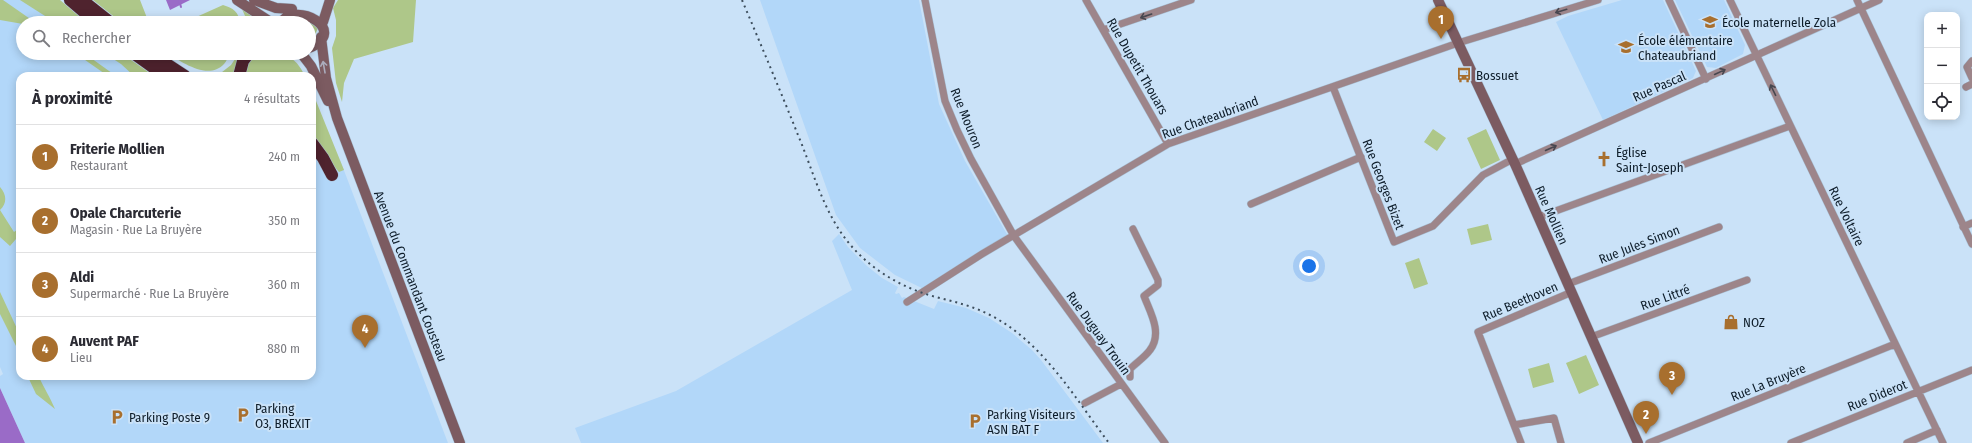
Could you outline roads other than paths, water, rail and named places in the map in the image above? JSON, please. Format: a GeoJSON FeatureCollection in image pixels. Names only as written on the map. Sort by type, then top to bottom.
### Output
{"type":"FeatureCollection","features":[{"type":"Feature","properties":{"kind":"highway"},"geometry":{"type":"LineString","coordinates":[[70,0],[89,16]]}},
{"type":"Feature","properties":{"kind":"highway"},"geometry":{"type":"LineString","coordinates":[[82,0],[102,16]]}},
{"type":"Feature","properties":{"kind":"highway"},"geometry":{"type":"LineString","coordinates":[[143,60],[159,72]]}},
{"type":"Feature","properties":{"kind":"highway"},"geometry":{"type":"LineString","coordinates":[[161,60],[179,72]]}},
{"type":"Feature","properties":{"kind":"highway"},"geometry":{"type":"LineString","coordinates":[[240,72],[241,65],[244,60]]}},
{"type":"Feature","properties":{"kind":"highway"},"geometry":{"type":"LineString","coordinates":[[316,148],[332,175],[316,155]]}},
{"type":"Feature","properties":{"kind":"street"},"geometry":{"type":"LineString","coordinates":[[237,0],[261,16]]}},
{"type":"Feature","properties":{"kind":"street"},"geometry":{"type":"LineString","coordinates":[[254,0],[276,8],[307,7],[314,10],[323,22]]}},
{"type":"Feature","properties":{"kind":"street","name":"Avenue du Commandant Cousteau"},"geometry":{"type":"LineString","coordinates":[[330,0],[323,22],[324,29],[321,38],[325,73],[337,118],[460,443]]}},
{"type":"Feature","properties":{"kind":"street","name":"Rue Mouron"},"geometry":{"type":"LineString","coordinates":[[925,0],[940,83],[949,112],[964,145],[1014,236]]}},
{"type":"Feature","properties":{"kind":"street","name":"Rue Dupetit Thouars"},"geometry":{"type":"LineString","coordinates":[[1086,0],[1168,144]]}},
{"type":"Feature","properties":{"kind":"street"},"geometry":{"type":"LineString","coordinates":[[1103,30],[1191,0]]}},
{"type":"Feature","properties":{"kind":"street","name":"Rue Mollien"},"geometry":{"type":"LineString","coordinates":[[1438,0],[1539,217],[1638,443]]}},
{"type":"Feature","properties":{"kind":"street","name":"Rue Chateaubriand"},"geometry":{"type":"LineString","coordinates":[[907,302],[920,292],[1168,144],[1458,43],[1598,0]]}},
{"type":"Feature","properties":{"kind":"street"},"geometry":{"type":"LineString","coordinates":[[1668,0],[1706,78]]}},
{"type":"Feature","properties":{"kind":"street","name":"Rue Voltaire"},"geometry":{"type":"LineString","coordinates":[[1730,0],[1943,443]]}},
{"type":"Feature","properties":{"kind":"street"},"geometry":{"type":"LineString","coordinates":[[1857,0],[1972,244]]}},
{"type":"Feature","properties":{"kind":"street","name":"Rue Pascal"},"geometry":{"type":"LineString","coordinates":[[1514,162],[1879,0]]}},
{"type":"Feature","properties":{"kind":"street"},"geometry":{"type":"LineString","coordinates":[[284,16],[298,7]]}},
{"type":"Feature","properties":{"kind":"street"},"geometry":{"type":"LineString","coordinates":[[316,43],[321,38]]}},
{"type":"Feature","properties":{"kind":"street","name":"Avenue du Commandant Cousteau"},"geometry":{"type":"LineString","coordinates":[[306,60],[314,72]]}},
{"type":"Feature","properties":{"kind":"street"},"geometry":{"type":"LineString","coordinates":[[1972,61],[1967,67],[1972,78]]}},
{"type":"Feature","properties":{"kind":"street","name":"Avenue du Commandant Cousteau"},"geometry":{"type":"LineString","coordinates":[[316,76],[337,118]]}},
{"type":"Feature","properties":{"kind":"street","name":"Rue Georges Bizet"},"geometry":{"type":"LineString","coordinates":[[1333,87],[1394,242],[1434,226],[1483,175],[1514,162]]}},
{"type":"Feature","properties":{"kind":"street"},"geometry":{"type":"LineString","coordinates":[[1539,217],[1790,126]]}},
{"type":"Feature","properties":{"kind":"street"},"geometry":{"type":"LineString","coordinates":[[1251,204],[1361,157]]}},
{"type":"Feature","properties":{"kind":"street"},"geometry":{"type":"LineString","coordinates":[[1964,227],[1972,223]]}},
{"type":"Feature","properties":{"kind":"street","name":"Rue Jules Simon"},"geometry":{"type":"LineString","coordinates":[[1570,288],[1719,227]]}},
{"type":"Feature","properties":{"kind":"street"},"geometry":{"type":"LineString","coordinates":[[1130,377],[1130,369],[1151,349],[1153,344],[1155,323],[1144,296],[1158,285],[1158,280],[1133,229]]}},
{"type":"Feature","properties":{"kind":"street","name":"Rue Duguay Trouin"},"geometry":{"type":"LineString","coordinates":[[1014,236],[1165,443]]}},
{"type":"Feature","properties":{"kind":"street","name":"Rue Littré"},"geometry":{"type":"LineString","coordinates":[[1591,337],[1746,280]]}},
{"type":"Feature","properties":{"kind":"street","name":"Rue Beethoven"},"geometry":{"type":"LineString","coordinates":[[1514,426],[1478,332],[1570,288]]}},
{"type":"Feature","properties":{"kind":"street","name":"Rue La Bruyère"},"geometry":{"type":"LineString","coordinates":[[1649,443],[1895,344]]}},
{"type":"Feature","properties":{"kind":"street","name":"Rue Diderot"},"geometry":{"type":"LineString","coordinates":[[1791,443],[1972,370]]}},
{"type":"Feature","properties":{"kind":"street"},"geometry":{"type":"LineString","coordinates":[[1085,404],[1121,384]]}},
{"type":"Feature","properties":{"kind":"street"},"geometry":{"type":"LineString","coordinates":[[1521,443],[1514,426],[1554,418],[1561,443]]}},
{"type":"Feature","properties":{"kind":"street"},"geometry":{"type":"LineString","coordinates":[[1907,443],[1937,430]]}},
{"type":"Feature","properties":{"kind":"waterway"},"geometry":{"type":"LineString","coordinates":[[179,0],[181,7]]}},
{"type":"Feature","properties":{"kind":"railway"},"geometry":{"type":"LineString","coordinates":[[742,0],[823,200],[839,230],[850,244],[870,264],[896,282],[926,294],[977,309],[1009,326],[1042,355],[1070,389],[1109,443]]}},
{"type":"Feature","properties":{"kind":"place","name":"École maternelle Zola"},"geometry":{"type":"Point","coordinates":[1710,22]}},
{"type":"Feature","properties":{"kind":"place","name":"Friterie Mollien"},"geometry":{"type":"Point","coordinates":[1441,39]}},
{"type":"Feature","properties":{"kind":"place","name":"École élémentaire Chateaubriand"},"geometry":{"type":"Point","coordinates":[1626,47]}},
{"type":"Feature","properties":{"kind":"place","name":"Bossuet"},"geometry":{"type":"Point","coordinates":[1464,75]}},
{"type":"Feature","properties":{"kind":"place","name":"Église Saint-Joseph"},"geometry":{"type":"Point","coordinates":[1604,159]}},
{"type":"Feature","properties":{"kind":"place","name":"NOZ"},"geometry":{"type":"Point","coordinates":[1731,322]}},
{"type":"Feature","properties":{"kind":"place","name":"Auvent PAF"},"geometry":{"type":"Point","coordinates":[365,348]}},
{"type":"Feature","properties":{"kind":"place","name":"Aldi"},"geometry":{"type":"Point","coordinates":[1672,395]}},
{"type":"Feature","properties":{"kind":"place","name":"Parking O3, BREXIT"},"geometry":{"type":"Point","coordinates":[243,415]}},
{"type":"Feature","properties":{"kind":"place","name":"Parking Poste 9"},"geometry":{"type":"Point","coordinates":[117,417]}},
{"type":"Feature","properties":{"kind":"place","name":"Parking Visiteurs ASN BAT F"},"geometry":{"type":"Point","coordinates":[975,421]}},
{"type":"Feature","properties":{"kind":"place","name":"Opale Charcuterie"},"geometry":{"type":"Point","coordinates":[1646,434]}}]}
